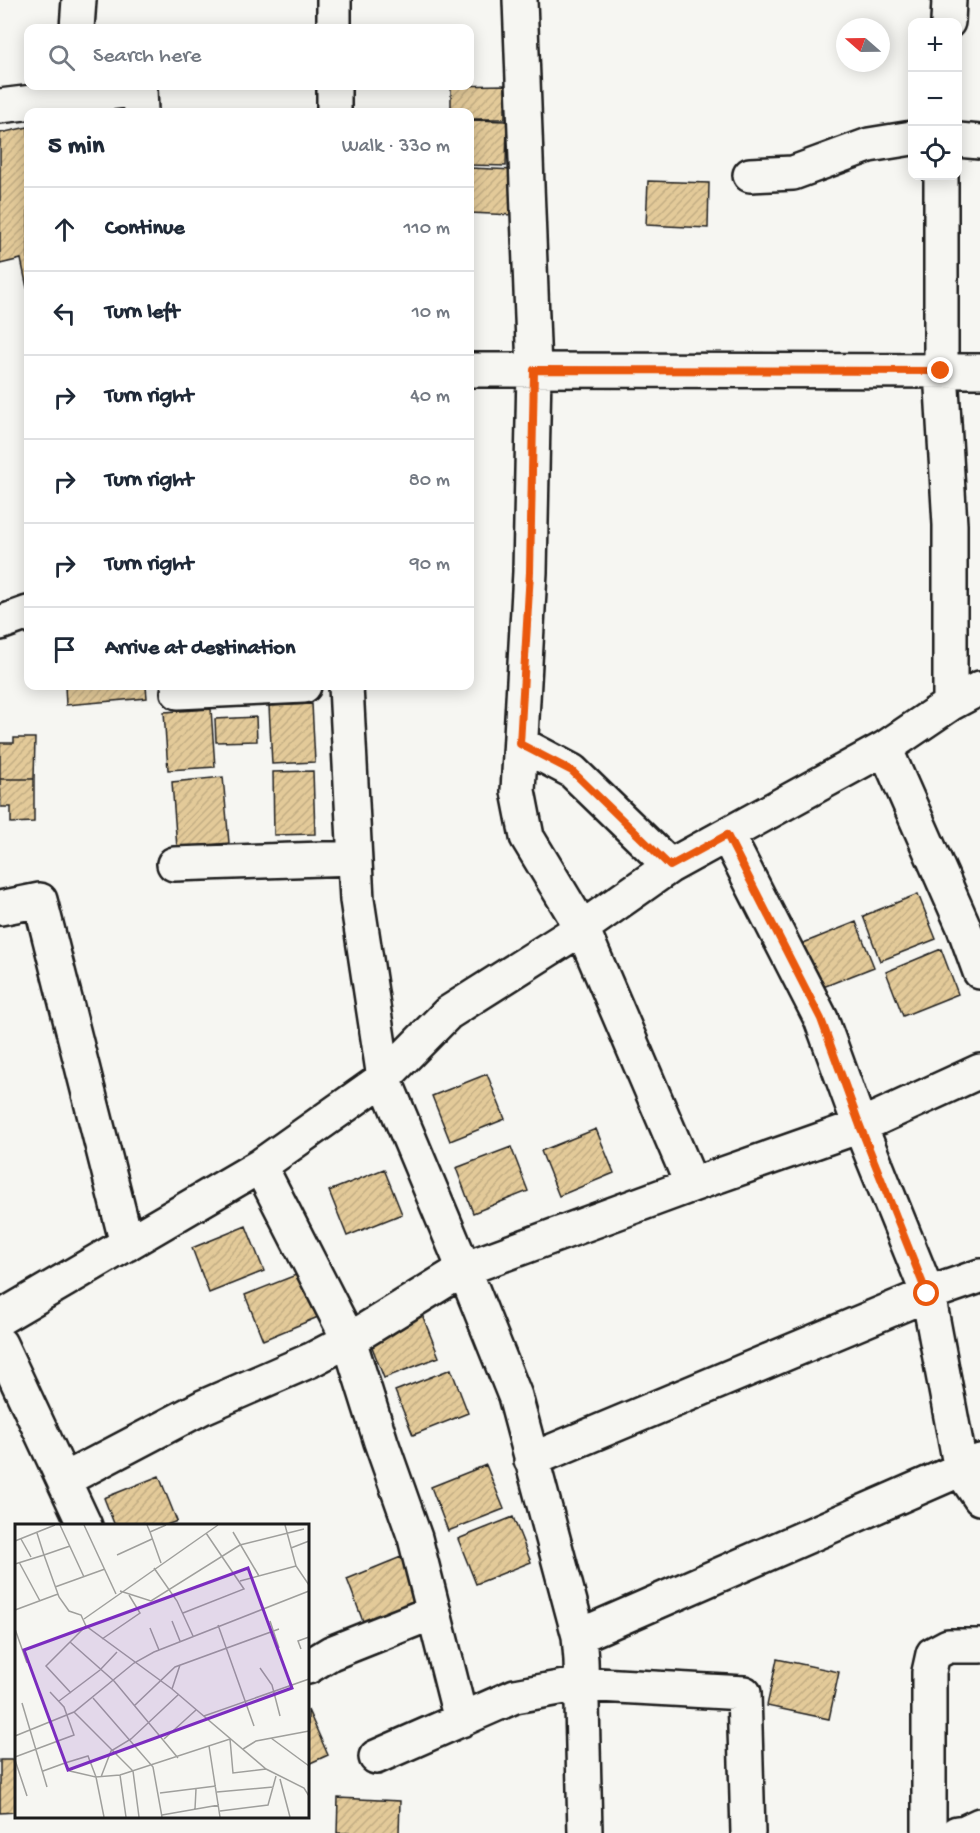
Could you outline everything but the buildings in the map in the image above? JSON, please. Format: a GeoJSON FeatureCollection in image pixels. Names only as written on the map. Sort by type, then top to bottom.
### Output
{"type":"FeatureCollection","features":[{"type":"Feature","properties":{"kind":"street"},"geometry":{"type":"LineString","coordinates":[[77,24],[79,0]]}},
{"type":"Feature","properties":{"kind":"street"},"geometry":{"type":"LineString","coordinates":[[334,0],[334,24]]}},
{"type":"Feature","properties":{"kind":"street"},"geometry":{"type":"LineString","coordinates":[[520,0],[534,370],[530,572],[518,791],[527,837],[582,928],[692,1185]]}},
{"type":"Feature","properties":{"kind":"street"},"geometry":{"type":"LineString","coordinates":[[948,18],[949,0]]}},
{"type":"Feature","properties":{"kind":"street"},"geometry":{"type":"LineString","coordinates":[[0,106],[72,91],[106,90]]}},
{"type":"Feature","properties":{"kind":"street"},"geometry":{"type":"LineString","coordinates":[[140,90],[141,108]]}},
{"type":"Feature","properties":{"kind":"street"},"geometry":{"type":"LineString","coordinates":[[334,90],[334,108]]}},
{"type":"Feature","properties":{"kind":"street"},"geometry":{"type":"LineString","coordinates":[[750,175],[793,173],[869,145],[908,139]]}},
{"type":"Feature","properties":{"kind":"street"},"geometry":{"type":"LineString","coordinates":[[962,140],[980,142]]}},
{"type":"Feature","properties":{"kind":"street"},"geometry":{"type":"LineString","coordinates":[[941,180],[941,371],[950,525],[950,704]]}},
{"type":"Feature","properties":{"kind":"street"},"geometry":{"type":"LineString","coordinates":[[474,370],[980,371]]}},
{"type":"Feature","properties":{"kind":"street"},"geometry":{"type":"LineString","coordinates":[[0,623],[24,614]]}},
{"type":"Feature","properties":{"kind":"street"},"geometry":{"type":"LineString","coordinates":[[0,1318],[261,1166],[384,1078],[448,1013],[582,928],[670,866],[885,748],[950,704],[980,688]]}},
{"type":"Feature","properties":{"kind":"street"},"geometry":{"type":"LineString","coordinates":[[178,692],[220,690]]}},
{"type":"Feature","properties":{"kind":"street"},"geometry":{"type":"LineString","coordinates":[[346,690],[357,900],[384,1078],[515,1396],[579,1636],[585,1833]]}},
{"type":"Feature","properties":{"kind":"street"},"geometry":{"type":"LineString","coordinates":[[520,744],[572,771],[670,866]]}},
{"type":"Feature","properties":{"kind":"street"},"geometry":{"type":"LineString","coordinates":[[885,748],[963,925],[980,972]]}},
{"type":"Feature","properties":{"kind":"street"},"geometry":{"type":"LineString","coordinates":[[727,835],[821,1019],[860,1126],[927,1294],[980,1498]]}},
{"type":"Feature","properties":{"kind":"street"},"geometry":{"type":"LineString","coordinates":[[174,864],[354,858]]}},
{"type":"Feature","properties":{"kind":"street"},"geometry":{"type":"LineString","coordinates":[[0,908],[40,900],[127,1244]]}},
{"type":"Feature","properties":{"kind":"street"},"geometry":{"type":"LineString","coordinates":[[64,1480],[203,1407],[311,1360],[349,1340],[464,1269],[860,1126],[980,1071]]}},
{"type":"Feature","properties":{"kind":"street"},"geometry":{"type":"LineString","coordinates":[[261,1166],[349,1340],[381,1442],[415,1538],[462,1720]]}},
{"type":"Feature","properties":{"kind":"street"},"geometry":{"type":"LineString","coordinates":[[531,1460],[927,1294],[980,1276]]}},
{"type":"Feature","properties":{"kind":"street"},"geometry":{"type":"LineString","coordinates":[[0,1344],[84,1524]]}},
{"type":"Feature","properties":{"kind":"street"},"geometry":{"type":"LineString","coordinates":[[579,1636],[971,1465]]}},
{"type":"Feature","properties":{"kind":"street"},"geometry":{"type":"LineString","coordinates":[[309,1666],[331,1653],[434,1612]]}},
{"type":"Feature","properties":{"kind":"street"},"geometry":{"type":"LineString","coordinates":[[929,1833],[929,1672],[933,1654],[948,1646],[980,1646]]}},
{"type":"Feature","properties":{"kind":"street"},"geometry":{"type":"LineString","coordinates":[[376,1757],[515,1696],[581,1684],[744,1693],[748,1833]]}},
{"type":"Feature","properties":{"kind":"street"},"geometry":{"type":"LineString","coordinates":[[957,1833],[980,1825]]}},
{"type":"Feature","properties":{"kind":"route"},"geometry":{"type":"LineString","coordinates":[[927,1294],[860,1126],[821,1019],[727,835],[670,866],[572,771],[520,744],[530,572],[534,370],[941,371]]}}]}
